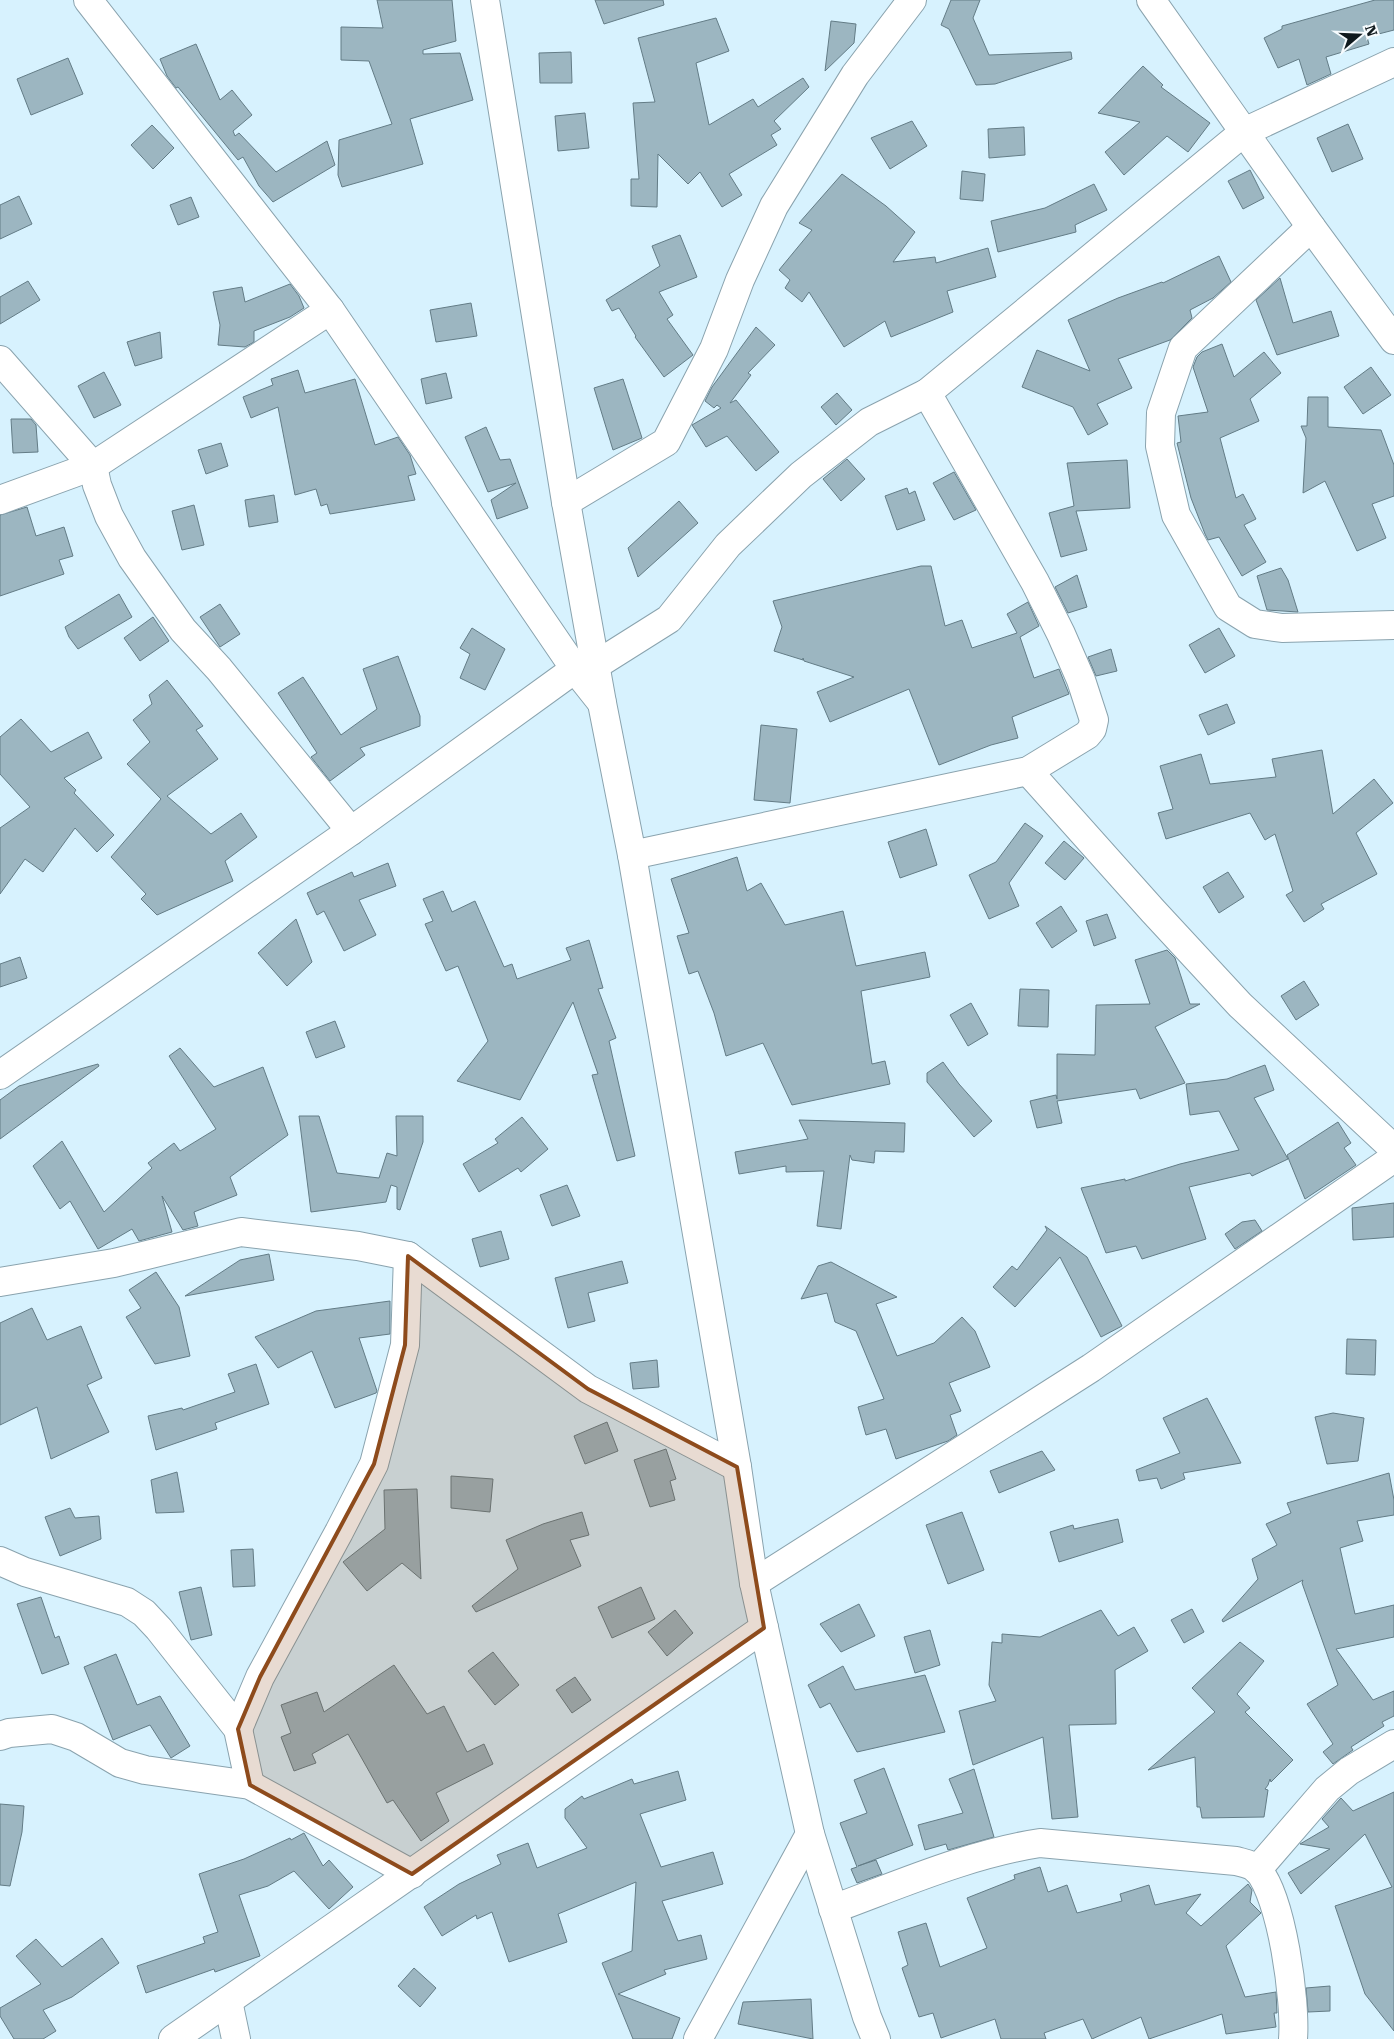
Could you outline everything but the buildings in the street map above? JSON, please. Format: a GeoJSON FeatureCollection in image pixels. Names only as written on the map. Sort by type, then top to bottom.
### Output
{"type":"FeatureCollection","features":[{"type":"Feature","properties":{"kind":"street"},"geometry":{"type":"LineString","coordinates":[[88,0],[330,310],[586,667],[602,703],[632,855],[737,1467],[754,1584],[810,1834],[876,2039]]}},
{"type":"Feature","properties":{"kind":"street"},"geometry":{"type":"LineString","coordinates":[[485,0],[566,502],[586,667]]}},
{"type":"Feature","properties":{"kind":"street"},"geometry":{"type":"LineString","coordinates":[[566,502],[666,442],[714,349],[740,280],[774,206],[855,75],[912,0]]}},
{"type":"Feature","properties":{"kind":"street"},"geometry":{"type":"LineString","coordinates":[[1151,0],[1394,340]]}},
{"type":"Feature","properties":{"kind":"street"},"geometry":{"type":"LineString","coordinates":[[0,1075],[586,667],[669,619],[728,546],[800,475],[869,422],[927,393],[1244,132],[1394,62]]}},
{"type":"Feature","properties":{"kind":"street"},"geometry":{"type":"LineString","coordinates":[[1311,226],[1183,348],[1161,413],[1160,446],[1176,515],[1228,607],[1255,624],[1282,628],[1394,625]]}},
{"type":"Feature","properties":{"kind":"street"},"geometry":{"type":"LineString","coordinates":[[0,500],[93,466],[330,310]]}},
{"type":"Feature","properties":{"kind":"street"},"geometry":{"type":"LineString","coordinates":[[0,360],[93,466],[109,516],[138,566],[183,630],[219,669],[351,832]]}},
{"type":"Feature","properties":{"kind":"street"},"geometry":{"type":"LineString","coordinates":[[632,855],[1028,771],[1088,735],[1092,729],[1094,720],[1081,680],[1061,634],[1035,582],[927,393]]}},
{"type":"Feature","properties":{"kind":"street"},"geometry":{"type":"LineString","coordinates":[[1028,771],[1152,911],[1240,1004],[1394,1149]]}},
{"type":"Feature","properties":{"kind":"street"},"geometry":{"type":"LineString","coordinates":[[754,1584],[1091,1368],[1394,1158]]}},
{"type":"Feature","properties":{"kind":"street"},"geometry":{"type":"LineString","coordinates":[[0,1282],[114,1263],[241,1232],[358,1246],[408,1256],[588,1389],[737,1467]]}},
{"type":"Feature","properties":{"kind":"street"},"geometry":{"type":"LineString","coordinates":[[238,1729],[260,1678],[374,1464],[405,1346],[408,1256]]}},
{"type":"Feature","properties":{"kind":"street"},"geometry":{"type":"LineString","coordinates":[[0,1561],[25,1572],[135,1606],[159,1629],[238,1729],[250,1785]]}},
{"type":"Feature","properties":{"kind":"street"},"geometry":{"type":"LineString","coordinates":[[173,2039],[764,1628]]}},
{"type":"Feature","properties":{"kind":"street"},"geometry":{"type":"LineString","coordinates":[[0,1736],[9,1733],[52,1729],[76,1737],[120,1763],[145,1770],[250,1785],[412,1874]]}},
{"type":"Feature","properties":{"kind":"street"},"geometry":{"type":"LineString","coordinates":[[1257,1870],[1327,1789],[1349,1771],[1394,1744]]}},
{"type":"Feature","properties":{"kind":"street"},"geometry":{"type":"LineString","coordinates":[[698,2039],[810,1834]]}},
{"type":"Feature","properties":{"kind":"street"},"geometry":{"type":"LineString","coordinates":[[833,1909],[931,1873],[1008,1848],[1040,1843],[1236,1861],[1250,1865],[1257,1870],[1272,1898],[1284,1942],[1292,1990],[1293,2039]]}},
{"type":"Feature","properties":{"kind":"street"},"geometry":{"type":"LineString","coordinates":[[228,2001],[236,2039]]}},
{"type":"Feature","properties":{"kind":"highlighted area"},"geometry":{"type":"Polygon","coordinates":[[[408,1256],[588,1389],[737,1467],[764,1628],[412,1874],[250,1785],[238,1729],[260,1677],[374,1464],[405,1345],[408,1256]]]}}]}
